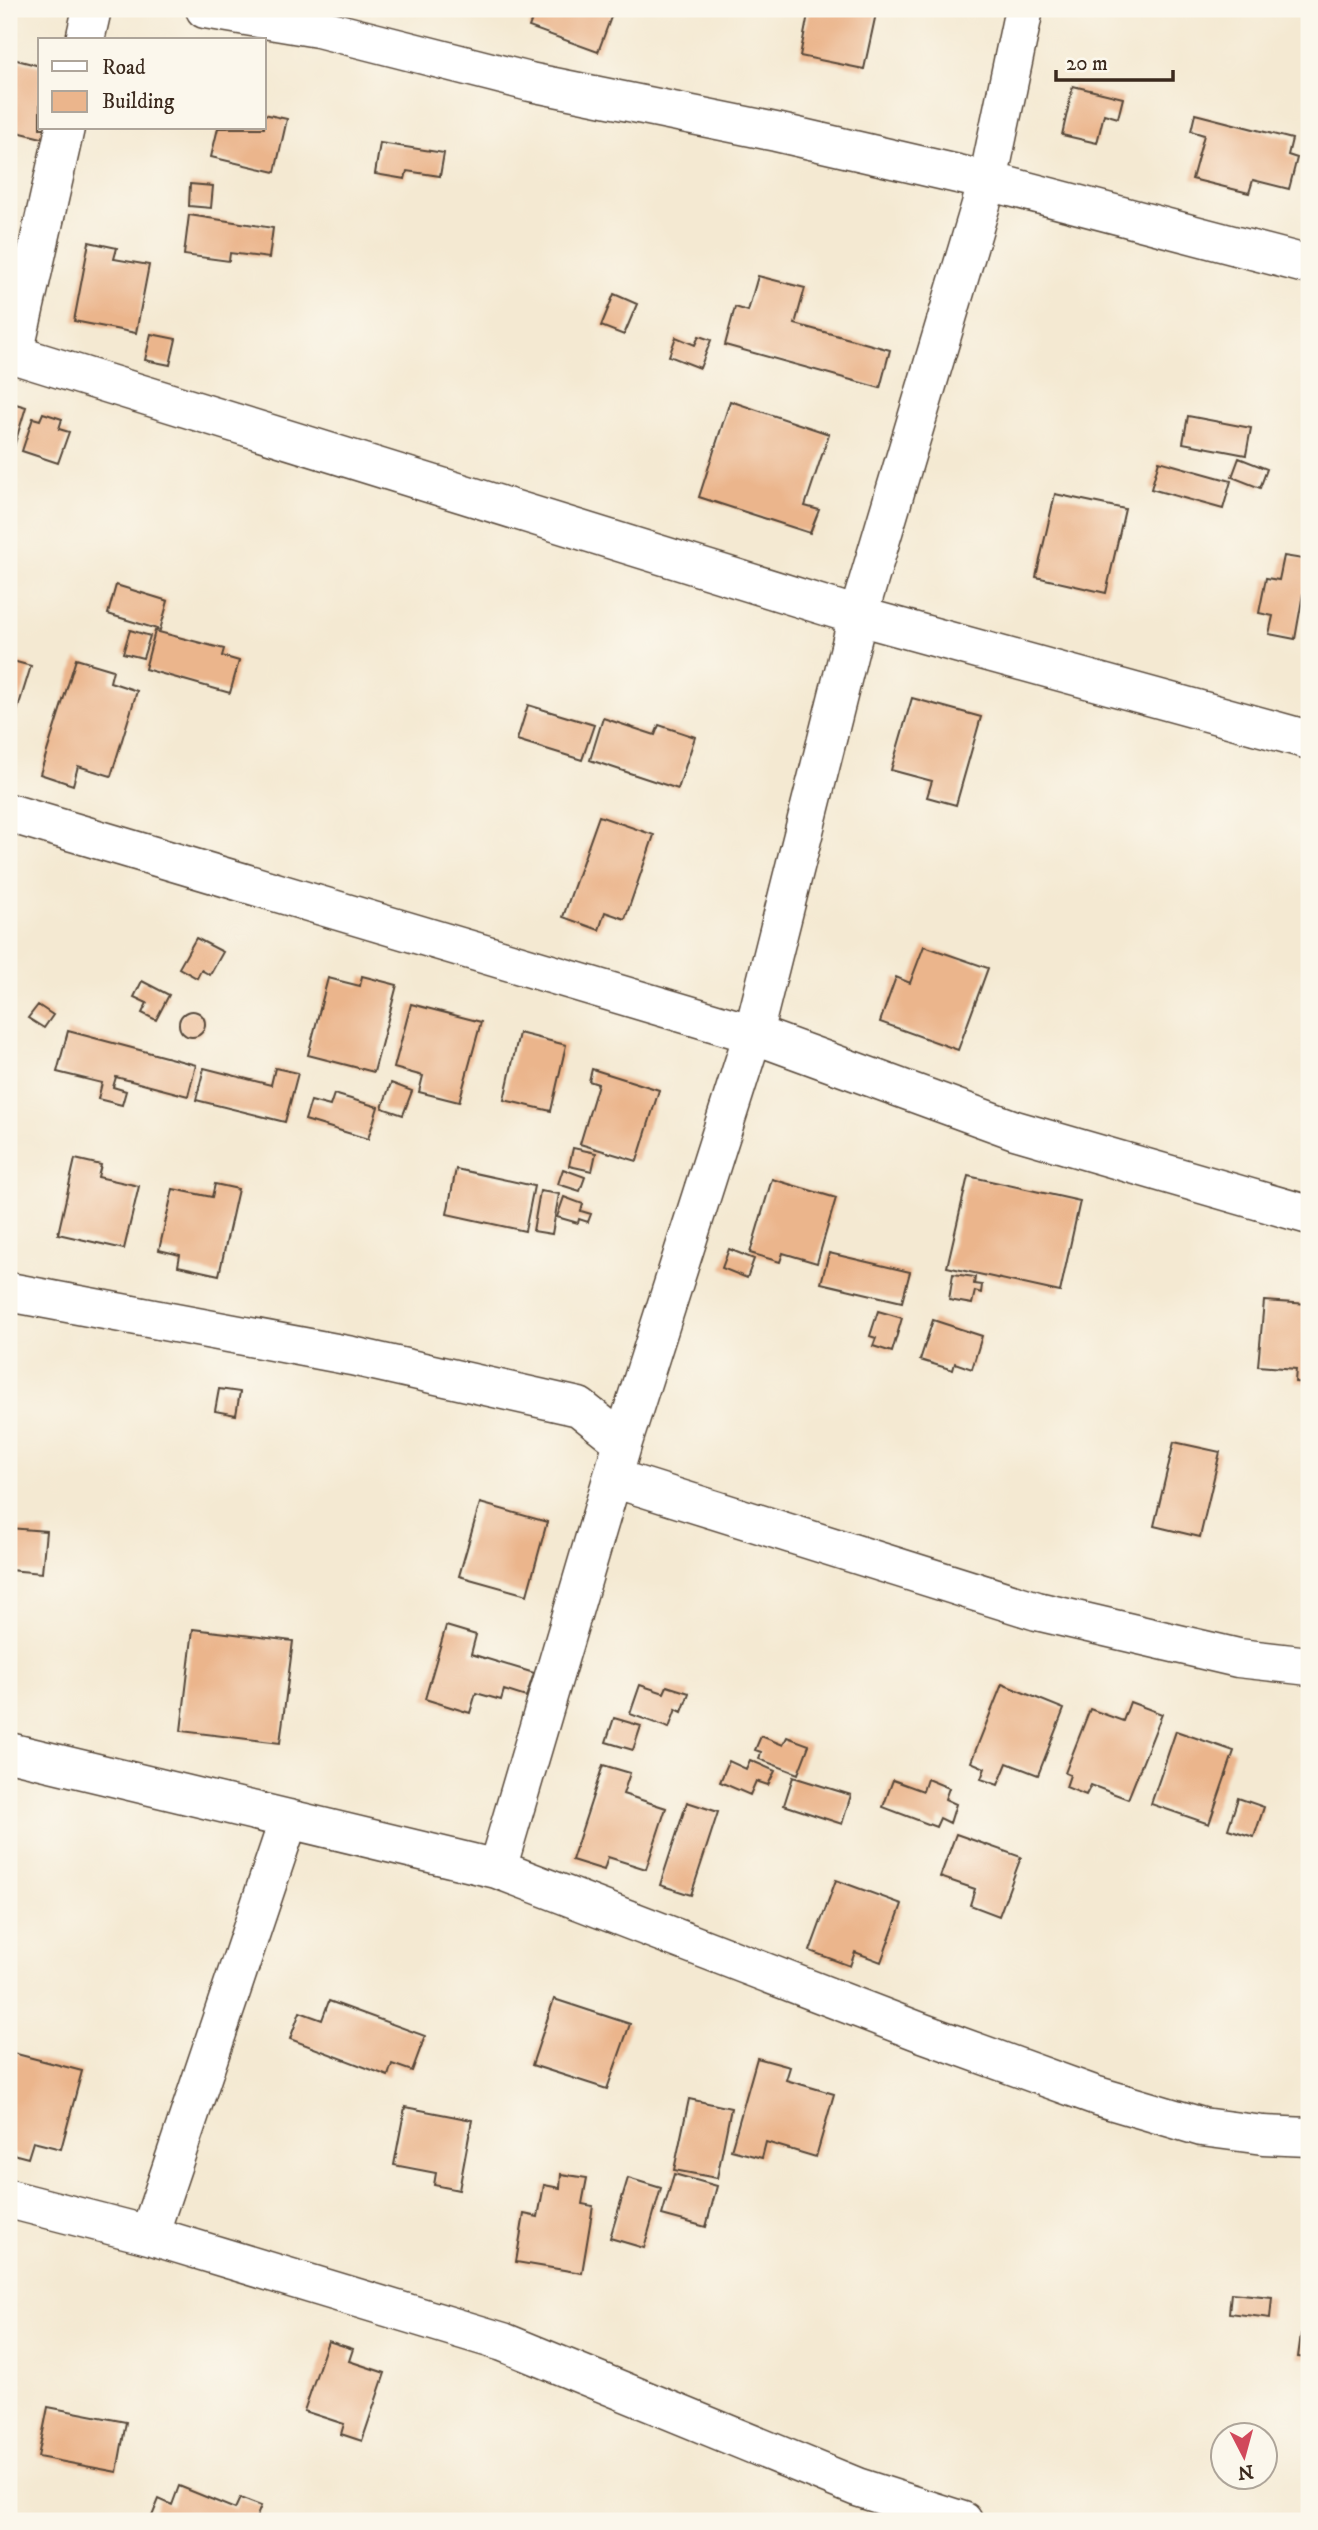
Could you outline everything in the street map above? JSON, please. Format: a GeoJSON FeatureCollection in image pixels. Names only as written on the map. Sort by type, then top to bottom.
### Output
{"type":"FeatureCollection","features":[{"type":"Feature","properties":{"kind":"street"},"geometry":{"type":"LineString","coordinates":[[85,38],[92,9]]}},
{"type":"Feature","properties":{"kind":"street"},"geometry":{"type":"LineString","coordinates":[[205,9],[318,28],[530,82],[776,132],[988,181],[1309,265]]}},
{"type":"Feature","properties":{"kind":"street"},"geometry":{"type":"LineString","coordinates":[[498,1870],[618,1460],[753,1034],[858,616],[988,181],[1024,9]]}},
{"type":"Feature","properties":{"kind":"street"},"geometry":{"type":"LineString","coordinates":[[65,130],[11,353],[858,616],[1309,740]]}},
{"type":"Feature","properties":{"kind":"street"},"geometry":{"type":"LineString","coordinates":[[9,813],[753,1034],[1015,1130],[1309,1215]]}},
{"type":"Feature","properties":{"kind":"street"},"geometry":{"type":"LineString","coordinates":[[9,1292],[352,1356],[579,1407],[643,1382]]}},
{"type":"Feature","properties":{"kind":"street"},"geometry":{"type":"LineString","coordinates":[[579,1407],[618,1460],[1037,1611],[1238,1658],[1309,1665]]}},
{"type":"Feature","properties":{"kind":"street"},"geometry":{"type":"LineString","coordinates":[[9,1752],[498,1870],[923,2033],[1097,2096],[1202,2127],[1263,2135],[1309,2137]]}},
{"type":"Feature","properties":{"kind":"street"},"geometry":{"type":"LineString","coordinates":[[149,2235],[289,1819]]}},
{"type":"Feature","properties":{"kind":"street"},"geometry":{"type":"LineString","coordinates":[[9,2199],[149,2235],[503,2342],[857,2487],[963,2521]]}},
{"type":"Feature","properties":{"kind":"building"},"geometry":{"type":"Polygon","coordinates":[[[536,9],[614,9],[598,52],[529,27],[536,9]]]}},
{"type":"Feature","properties":{"kind":"building"},"geometry":{"type":"Polygon","coordinates":[[[809,9],[877,9],[864,69],[800,56],[809,9]]]}},
{"type":"Feature","properties":{"kind":"building"},"geometry":{"type":"Polygon","coordinates":[[[9,58],[38,65],[38,130],[52,130],[50,140],[9,130],[9,58]]]}},
{"type":"Feature","properties":{"kind":"building"},"geometry":{"type":"Polygon","coordinates":[[[1073,86],[1123,98],[1118,118],[1104,114],[1097,143],[1062,135],[1073,86]]]}},
{"type":"Feature","properties":{"kind":"building"},"geometry":{"type":"Polygon","coordinates":[[[266,114],[287,119],[275,172],[211,157],[218,130],[266,130],[266,114]]]}},
{"type":"Feature","properties":{"kind":"building"},"geometry":{"type":"Polygon","coordinates":[[[1195,114],[1292,139],[1288,155],[1297,158],[1289,189],[1253,180],[1249,193],[1192,179],[1204,135],[1191,131],[1195,114]]]}},
{"type":"Feature","properties":{"kind":"building"},"geometry":{"type":"Polygon","coordinates":[[[380,143],[444,153],[440,176],[407,171],[405,179],[375,174],[380,143]]]}},
{"type":"Feature","properties":{"kind":"building"},"geometry":{"type":"Polygon","coordinates":[[[190,184],[213,186],[211,208],[189,206],[190,184]]]}},
{"type":"Feature","properties":{"kind":"building"},"geometry":{"type":"Polygon","coordinates":[[[189,215],[273,228],[269,258],[230,253],[229,261],[184,255],[189,215]]]}},
{"type":"Feature","properties":{"kind":"building"},"geometry":{"type":"Polygon","coordinates":[[[89,242],[117,248],[114,259],[149,265],[136,333],[74,321],[89,242]]]}},
{"type":"Feature","properties":{"kind":"building"},"geometry":{"type":"Polygon","coordinates":[[[758,276],[805,288],[795,324],[890,350],[880,388],[725,345],[735,307],[748,311],[758,276]]]}},
{"type":"Feature","properties":{"kind":"building"},"geometry":{"type":"Polygon","coordinates":[[[614,294],[637,304],[624,335],[601,326],[614,294]]]}},
{"type":"Feature","properties":{"kind":"building"},"geometry":{"type":"Polygon","coordinates":[[[151,334],[176,339],[170,365],[145,360],[151,334]]]}},
{"type":"Feature","properties":{"kind":"building"},"geometry":{"type":"Polygon","coordinates":[[[699,336],[711,340],[700,368],[669,356],[676,337],[695,345],[699,336]]]}},
{"type":"Feature","properties":{"kind":"building"},"geometry":{"type":"Polygon","coordinates":[[[730,401],[829,434],[805,506],[819,510],[810,533],[699,497],[730,401]]]}},
{"type":"Feature","properties":{"kind":"building"},"geometry":{"type":"Polygon","coordinates":[[[9,402],[26,407],[9,463],[9,402]]]}},
{"type":"Feature","properties":{"kind":"building"},"geometry":{"type":"Polygon","coordinates":[[[43,413],[62,419],[59,429],[69,432],[58,463],[22,451],[33,418],[40,420],[43,413]]]}},
{"type":"Feature","properties":{"kind":"building"},"geometry":{"type":"Polygon","coordinates":[[[1188,416],[1251,428],[1246,455],[1183,443],[1188,416]]]}},
{"type":"Feature","properties":{"kind":"building"},"geometry":{"type":"Polygon","coordinates":[[[1239,458],[1267,469],[1260,488],[1232,477],[1239,458]]]}},
{"type":"Feature","properties":{"kind":"building"},"geometry":{"type":"Polygon","coordinates":[[[1159,461],[1231,481],[1223,509],[1151,489],[1159,461]]]}},
{"type":"Feature","properties":{"kind":"building"},"geometry":{"type":"Polygon","coordinates":[[[1055,494],[1125,509],[1106,593],[1036,577],[1055,494]]]}},
{"type":"Feature","properties":{"kind":"building"},"geometry":{"type":"Polygon","coordinates":[[[1284,556],[1309,560],[1295,639],[1269,634],[1273,616],[1259,613],[1266,578],[1279,580],[1284,556]]]}},
{"type":"Feature","properties":{"kind":"building"},"geometry":{"type":"Polygon","coordinates":[[[116,585],[168,601],[160,630],[108,614],[116,585]]]}},
{"type":"Feature","properties":{"kind":"building"},"geometry":{"type":"Polygon","coordinates":[[[130,630],[150,636],[143,658],[123,653],[130,630]]]}},
{"type":"Feature","properties":{"kind":"building"},"geometry":{"type":"Polygon","coordinates":[[[155,631],[224,649],[222,656],[239,661],[230,693],[145,669],[155,631]]]}},
{"type":"Feature","properties":{"kind":"building"},"geometry":{"type":"Polygon","coordinates":[[[76,659],[113,670],[110,682],[137,691],[111,776],[78,766],[73,785],[40,774],[76,659]]]}},
{"type":"Feature","properties":{"kind":"building"},"geometry":{"type":"Polygon","coordinates":[[[9,660],[31,666],[9,737],[9,660]]]}},
{"type":"Feature","properties":{"kind":"building"},"geometry":{"type":"Polygon","coordinates":[[[912,698],[981,717],[956,805],[927,797],[932,781],[891,770],[912,698]]]}},
{"type":"Feature","properties":{"kind":"building"},"geometry":{"type":"Polygon","coordinates":[[[528,705],[594,725],[582,760],[517,740],[528,705]]]}},
{"type":"Feature","properties":{"kind":"building"},"geometry":{"type":"Polygon","coordinates":[[[603,718],[655,735],[659,725],[695,737],[678,789],[590,760],[603,718]]]}},
{"type":"Feature","properties":{"kind":"building"},"geometry":{"type":"Polygon","coordinates":[[[599,816],[654,835],[625,919],[605,912],[599,930],[563,917],[599,816]]]}},
{"type":"Feature","properties":{"kind":"building"},"geometry":{"type":"Polygon","coordinates":[[[196,938],[223,952],[210,975],[201,970],[197,978],[179,968],[196,938]]]}},
{"type":"Feature","properties":{"kind":"building"},"geometry":{"type":"Polygon","coordinates":[[[924,946],[988,968],[958,1050],[880,1022],[896,977],[910,983],[924,946]]]}},
{"type":"Feature","properties":{"kind":"building"},"geometry":{"type":"Polygon","coordinates":[[[362,976],[397,985],[374,1072],[308,1055],[328,978],[360,986],[362,976]]]}},
{"type":"Feature","properties":{"kind":"building"},"geometry":{"type":"Polygon","coordinates":[[[142,981],[169,995],[156,1020],[142,1013],[147,1003],[134,997],[142,981]]]}},
{"type":"Feature","properties":{"kind":"building"},"geometry":{"type":"Polygon","coordinates":[[[411,1004],[481,1022],[459,1102],[419,1092],[423,1076],[394,1068],[411,1004]]]}},
{"type":"Feature","properties":{"kind":"building"},"geometry":{"type":"Polygon","coordinates":[[[38,1005],[53,1015],[44,1028],[28,1018],[38,1005]]]}},
{"type":"Feature","properties":{"kind":"building"},"geometry":{"type":"Polygon","coordinates":[[[192,1011],[201,1015],[205,1024],[201,1033],[192,1037],[183,1033],[179,1024],[183,1015],[192,1011]]]}},
{"type":"Feature","properties":{"kind":"building"},"geometry":{"type":"Polygon","coordinates":[[[68,1031],[196,1065],[188,1096],[116,1077],[113,1087],[126,1091],[122,1105],[98,1099],[102,1083],[57,1072],[68,1031]]]}},
{"type":"Feature","properties":{"kind":"building"},"geometry":{"type":"Polygon","coordinates":[[[519,1033],[566,1045],[551,1111],[504,1100],[519,1033]]]}},
{"type":"Feature","properties":{"kind":"building"},"geometry":{"type":"Polygon","coordinates":[[[204,1068],[271,1085],[275,1068],[298,1073],[285,1122],[196,1100],[204,1068]]]}},
{"type":"Feature","properties":{"kind":"building"},"geometry":{"type":"Polygon","coordinates":[[[592,1069],[659,1090],[637,1161],[580,1144],[598,1084],[589,1081],[592,1069]]]}},
{"type":"Feature","properties":{"kind":"building"},"geometry":{"type":"Polygon","coordinates":[[[391,1083],[412,1091],[403,1115],[382,1108],[391,1083]]]}},
{"type":"Feature","properties":{"kind":"building"},"geometry":{"type":"Polygon","coordinates":[[[334,1094],[378,1107],[368,1139],[305,1120],[311,1101],[330,1106],[334,1094]]]}},
{"type":"Feature","properties":{"kind":"building"},"geometry":{"type":"Polygon","coordinates":[[[573,1148],[596,1153],[592,1171],[569,1166],[573,1148]]]}},
{"type":"Feature","properties":{"kind":"building"},"geometry":{"type":"Polygon","coordinates":[[[75,1159],[101,1165],[98,1177],[139,1186],[124,1249],[58,1234],[75,1159]]]}},
{"type":"Feature","properties":{"kind":"building"},"geometry":{"type":"Polygon","coordinates":[[[456,1169],[534,1186],[525,1231],[447,1214],[456,1169]]]}},
{"type":"Feature","properties":{"kind":"building"},"geometry":{"type":"Polygon","coordinates":[[[563,1169],[585,1177],[580,1191],[558,1184],[563,1169]]]}},
{"type":"Feature","properties":{"kind":"building"},"geometry":{"type":"Polygon","coordinates":[[[968,1176],[1080,1201],[1060,1292],[947,1267],[968,1176]]]}},
{"type":"Feature","properties":{"kind":"building"},"geometry":{"type":"Polygon","coordinates":[[[772,1179],[836,1198],[817,1263],[783,1253],[780,1262],[750,1253],[772,1179]]]}},
{"type":"Feature","properties":{"kind":"building"},"geometry":{"type":"Polygon","coordinates":[[[215,1184],[238,1189],[219,1275],[178,1266],[180,1255],[159,1250],[173,1189],[212,1197],[215,1184]]]}},
{"type":"Feature","properties":{"kind":"building"},"geometry":{"type":"Polygon","coordinates":[[[540,1191],[559,1194],[552,1234],[533,1231],[540,1191]]]}},
{"type":"Feature","properties":{"kind":"building"},"geometry":{"type":"Polygon","coordinates":[[[564,1197],[583,1204],[581,1211],[591,1214],[588,1222],[579,1219],[578,1223],[557,1217],[564,1197]]]}},
{"type":"Feature","properties":{"kind":"building"},"geometry":{"type":"Polygon","coordinates":[[[729,1249],[754,1259],[747,1278],[722,1268],[729,1249]]]}},
{"type":"Feature","properties":{"kind":"building"},"geometry":{"type":"Polygon","coordinates":[[[829,1253],[910,1272],[902,1302],[821,1283],[829,1253]]]}},
{"type":"Feature","properties":{"kind":"building"},"geometry":{"type":"Polygon","coordinates":[[[953,1274],[975,1277],[974,1284],[982,1285],[981,1293],[975,1291],[972,1304],[949,1300],[953,1274]]]}},
{"type":"Feature","properties":{"kind":"building"},"geometry":{"type":"Polygon","coordinates":[[[1264,1301],[1309,1304],[1309,1383],[1295,1382],[1296,1369],[1258,1366],[1264,1301]]]}},
{"type":"Feature","properties":{"kind":"building"},"geometry":{"type":"Polygon","coordinates":[[[878,1311],[902,1318],[892,1352],[873,1346],[876,1338],[870,1336],[878,1311]]]}},
{"type":"Feature","properties":{"kind":"building"},"geometry":{"type":"Polygon","coordinates":[[[933,1320],[982,1336],[972,1369],[955,1363],[953,1370],[920,1360],[933,1320]]]}},
{"type":"Feature","properties":{"kind":"building"},"geometry":{"type":"Polygon","coordinates":[[[219,1389],[240,1392],[236,1415],[215,1411],[219,1389]]]}},
{"type":"Feature","properties":{"kind":"building"},"geometry":{"type":"Polygon","coordinates":[[[1174,1442],[1220,1452],[1200,1537],[1154,1526],[1174,1442]]]}},
{"type":"Feature","properties":{"kind":"building"},"geometry":{"type":"Polygon","coordinates":[[[480,1503],[547,1522],[527,1595],[459,1576],[480,1503]]]}},
{"type":"Feature","properties":{"kind":"building"},"geometry":{"type":"Polygon","coordinates":[[[9,1528],[46,1531],[42,1573],[9,1570],[9,1528]]]}},
{"type":"Feature","properties":{"kind":"building"},"geometry":{"type":"Polygon","coordinates":[[[446,1626],[476,1635],[471,1654],[534,1673],[526,1697],[504,1690],[501,1700],[476,1693],[470,1713],[425,1699],[446,1626]]]}},
{"type":"Feature","properties":{"kind":"building"},"geometry":{"type":"Polygon","coordinates":[[[193,1629],[293,1641],[280,1743],[181,1731],[193,1629]]]}},
{"type":"Feature","properties":{"kind":"building"},"geometry":{"type":"Polygon","coordinates":[[[1002,1684],[1064,1709],[1038,1775],[1007,1763],[998,1785],[981,1779],[985,1768],[971,1762],[1002,1684]]]}},
{"type":"Feature","properties":{"kind":"building"},"geometry":{"type":"Polygon","coordinates":[[[640,1685],[664,1693],[667,1686],[689,1693],[682,1712],[676,1709],[669,1728],[630,1714],[640,1685]]]}},
{"type":"Feature","properties":{"kind":"building"},"geometry":{"type":"Polygon","coordinates":[[[1130,1702],[1162,1714],[1128,1799],[1091,1785],[1086,1795],[1066,1787],[1070,1775],[1065,1773],[1090,1709],[1123,1721],[1130,1702]]]}},
{"type":"Feature","properties":{"kind":"building"},"geometry":{"type":"Polygon","coordinates":[[[614,1718],[641,1726],[633,1750],[606,1742],[614,1718]]]}},
{"type":"Feature","properties":{"kind":"building"},"geometry":{"type":"Polygon","coordinates":[[[1176,1731],[1234,1751],[1209,1824],[1151,1804],[1176,1731]]]}},
{"type":"Feature","properties":{"kind":"building"},"geometry":{"type":"Polygon","coordinates":[[[761,1736],[783,1745],[787,1737],[809,1745],[798,1774],[759,1759],[761,1752],[755,1750],[761,1736]]]}},
{"type":"Feature","properties":{"kind":"building"},"geometry":{"type":"Polygon","coordinates":[[[750,1760],[775,1771],[768,1785],[756,1781],[750,1795],[720,1782],[729,1761],[746,1769],[750,1760]]]}},
{"type":"Feature","properties":{"kind":"building"},"geometry":{"type":"Polygon","coordinates":[[[603,1765],[630,1773],[623,1794],[666,1808],[646,1869],[608,1857],[604,1870],[572,1860],[603,1765]]]}},
{"type":"Feature","properties":{"kind":"building"},"geometry":{"type":"Polygon","coordinates":[[[793,1777],[851,1795],[842,1824],[784,1805],[793,1777]]]}},
{"type":"Feature","properties":{"kind":"building"},"geometry":{"type":"Polygon","coordinates":[[[927,1779],[949,1788],[945,1799],[956,1804],[950,1823],[940,1818],[936,1827],[883,1807],[893,1780],[923,1791],[927,1779]]]}},
{"type":"Feature","properties":{"kind":"building"},"geometry":{"type":"Polygon","coordinates":[[[1238,1798],[1264,1807],[1254,1837],[1228,1829],[1238,1798]]]}},
{"type":"Feature","properties":{"kind":"building"},"geometry":{"type":"Polygon","coordinates":[[[687,1802],[718,1812],[691,1895],[660,1885],[687,1802]]]}},
{"type":"Feature","properties":{"kind":"building"},"geometry":{"type":"Polygon","coordinates":[[[956,1834],[1021,1857],[999,1916],[970,1905],[975,1889],[940,1877],[956,1834]]]}},
{"type":"Feature","properties":{"kind":"building"},"geometry":{"type":"Polygon","coordinates":[[[836,1880],[902,1904],[881,1962],[855,1952],[850,1966],[810,1951],[836,1880]]]}},
{"type":"Feature","properties":{"kind":"building"},"geometry":{"type":"Polygon","coordinates":[[[554,1999],[630,2024],[607,2089],[532,2065],[554,1999]]]}},
{"type":"Feature","properties":{"kind":"building"},"geometry":{"type":"Polygon","coordinates":[[[329,2001],[425,2036],[412,2071],[392,2064],[388,2076],[290,2039],[300,2012],[322,2020],[329,2001]]]}},
{"type":"Feature","properties":{"kind":"building"},"geometry":{"type":"Polygon","coordinates":[[[9,2052],[82,2071],[61,2149],[33,2142],[28,2158],[9,2153],[9,2052]]]}},
{"type":"Feature","properties":{"kind":"building"},"geometry":{"type":"Polygon","coordinates":[[[757,2058],[790,2067],[786,2080],[834,2094],[816,2157],[766,2142],[762,2158],[731,2150],[757,2058]]]}},
{"type":"Feature","properties":{"kind":"building"},"geometry":{"type":"Polygon","coordinates":[[[689,2099],[731,2108],[717,2178],[674,2170],[689,2099]]]}},
{"type":"Feature","properties":{"kind":"building"},"geometry":{"type":"Polygon","coordinates":[[[405,2107],[472,2120],[459,2190],[434,2185],[436,2173],[394,2165],[405,2107]]]}},
{"type":"Feature","properties":{"kind":"building"},"geometry":{"type":"Polygon","coordinates":[[[561,2174],[587,2178],[582,2204],[593,2206],[582,2273],[516,2262],[524,2214],[538,2217],[544,2185],[560,2188],[561,2174]]]}},
{"type":"Feature","properties":{"kind":"building"},"geometry":{"type":"Polygon","coordinates":[[[674,2174],[717,2186],[706,2227],[662,2215],[674,2174]]]}},
{"type":"Feature","properties":{"kind":"building"},"geometry":{"type":"Polygon","coordinates":[[[628,2178],[661,2188],[644,2248],[610,2238],[628,2178]]]}},
{"type":"Feature","properties":{"kind":"building"},"geometry":{"type":"Polygon","coordinates":[[[1231,2293],[1272,2297],[1270,2318],[1229,2313],[1231,2293]]]}},
{"type":"Feature","properties":{"kind":"building"},"geometry":{"type":"Polygon","coordinates":[[[1301,2334],[1309,2335],[1309,2358],[1298,2357],[1301,2334]]]}},
{"type":"Feature","properties":{"kind":"building"},"geometry":{"type":"Polygon","coordinates":[[[328,2341],[353,2349],[349,2361],[385,2373],[362,2441],[341,2434],[344,2424],[304,2411],[328,2341]]]}},
{"type":"Feature","properties":{"kind":"building"},"geometry":{"type":"Polygon","coordinates":[[[48,2407],[126,2422],[117,2472],[38,2457],[48,2407]]]}},
{"type":"Feature","properties":{"kind":"building"},"geometry":{"type":"Polygon","coordinates":[[[179,2486],[235,2509],[240,2498],[261,2506],[255,2521],[150,2521],[159,2499],[172,2505],[179,2486]]]}}]}
